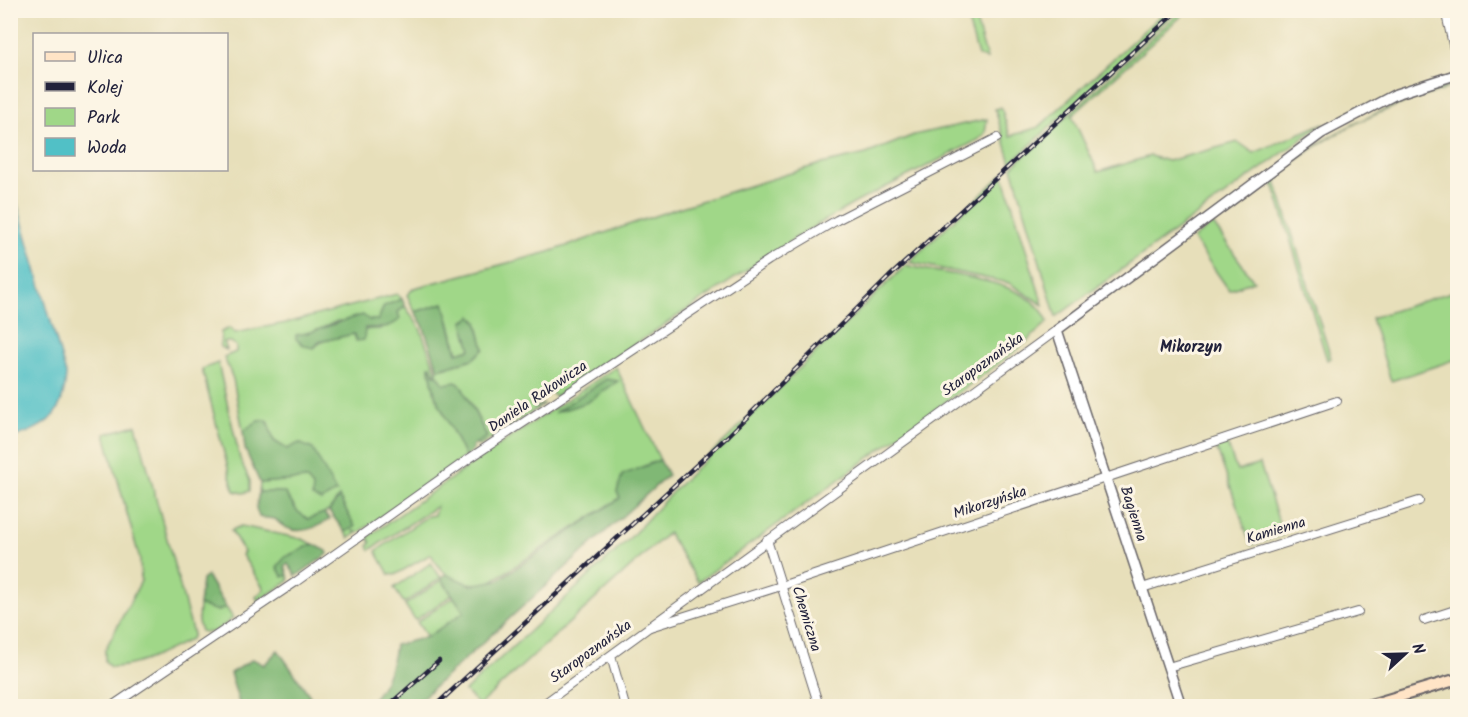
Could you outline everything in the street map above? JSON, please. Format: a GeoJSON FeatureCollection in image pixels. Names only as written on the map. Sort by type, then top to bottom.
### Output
{"type":"FeatureCollection","features":[{"type":"Feature","properties":{"kind":"main road"},"geometry":{"type":"LineString","coordinates":[[1367,706],[1458,679]]}},
{"type":"Feature","properties":{"kind":"street"},"geometry":{"type":"LineString","coordinates":[[1446,10],[1458,66]]}},
{"type":"Feature","properties":{"kind":"street","name":"Staropoznańska"},"geometry":{"type":"LineString","coordinates":[[541,706],[1057,330],[1322,133],[1396,94],[1458,74]]}},
{"type":"Feature","properties":{"kind":"street","name":"Daniela Rakowicza"},"geometry":{"type":"LineString","coordinates":[[117,705],[470,458],[769,260],[837,220],[997,138]]}},
{"type":"Feature","properties":{"kind":"street","name":"Bagienna"},"geometry":{"type":"LineString","coordinates":[[1057,330],[1180,706]]}},
{"type":"Feature","properties":{"kind":"street","name":"Mikorzyńska"},"geometry":{"type":"LineString","coordinates":[[650,627],[781,586],[1337,401]]}},
{"type":"Feature","properties":{"kind":"street","name":"Kamienna"},"geometry":{"type":"LineString","coordinates":[[1142,588],[1419,501]]}},
{"type":"Feature","properties":{"kind":"street","name":"Chemiczna"},"geometry":{"type":"LineString","coordinates":[[767,540],[819,706]]}},
{"type":"Feature","properties":{"kind":"street"},"geometry":{"type":"LineString","coordinates":[[680,605],[686,616]]}},
{"type":"Feature","properties":{"kind":"street"},"geometry":{"type":"LineString","coordinates":[[1424,620],[1458,609]]}},
{"type":"Feature","properties":{"kind":"street"},"geometry":{"type":"LineString","coordinates":[[1168,667],[1358,612]]}},
{"type":"Feature","properties":{"kind":"street"},"geometry":{"type":"LineString","coordinates":[[611,656],[625,706]]}},
{"type":"Feature","properties":{"kind":"green space"},"geometry":{"type":"Polygon","coordinates":[[[965,11],[973,11],[987,59],[978,56],[965,11]]]}},
{"type":"Feature","properties":{"kind":"green space"},"geometry":{"type":"Polygon","coordinates":[[[1165,11],[1176,11],[1011,163],[995,109],[1001,107],[1010,136],[1039,127],[1165,11]]]}},
{"type":"Feature","properties":{"kind":"green space"},"geometry":{"type":"Polygon","coordinates":[[[1181,11],[1187,11],[1072,116],[1098,172],[1150,156],[1168,161],[1238,142],[1254,153],[1324,123],[1056,317],[1012,167],[1181,11]]]}},
{"type":"Feature","properties":{"kind":"green space"},"geometry":{"type":"Polygon","coordinates":[[[1451,85],[1445,90],[1414,99],[1355,124],[1402,102],[1451,85]]]}},
{"type":"Feature","properties":{"kind":"green space"},"geometry":{"type":"Polygon","coordinates":[[[987,119],[985,133],[978,140],[855,203],[803,233],[555,397],[549,389],[529,403],[533,407],[544,404],[480,446],[474,445],[487,436],[467,396],[444,384],[429,366],[435,395],[465,457],[358,533],[354,531],[356,534],[349,538],[345,532],[355,527],[339,497],[329,511],[308,519],[297,511],[284,492],[259,492],[260,483],[307,479],[313,487],[336,492],[287,449],[274,441],[266,420],[258,421],[243,431],[233,379],[224,357],[236,352],[236,346],[231,342],[224,342],[227,350],[220,347],[221,332],[229,328],[235,333],[286,323],[397,294],[402,299],[384,306],[378,320],[337,321],[312,333],[297,335],[314,348],[326,340],[345,334],[380,329],[405,306],[420,328],[437,373],[438,369],[456,365],[484,349],[477,322],[471,316],[471,349],[458,353],[444,303],[415,312],[407,295],[414,288],[549,252],[678,208],[817,165],[866,154],[914,135],[987,119]]]}},
{"type":"Feature","properties":{"kind":"green space"},"geometry":{"type":"Polygon","coordinates":[[[1299,159],[1276,182],[1331,358],[1327,360],[1272,180],[1299,159]]]}},
{"type":"Feature","properties":{"kind":"green space"},"geometry":{"type":"Polygon","coordinates":[[[1003,174],[1043,305],[1009,283],[909,262],[1003,174]]]}},
{"type":"Feature","properties":{"kind":"green space"},"geometry":{"type":"Polygon","coordinates":[[[1213,224],[1254,281],[1229,290],[1193,239],[1213,224]]]}},
{"type":"Feature","properties":{"kind":"green space"},"geometry":{"type":"Polygon","coordinates":[[[906,265],[1006,287],[1039,307],[1048,322],[1017,350],[698,582],[668,533],[479,705],[465,691],[628,540],[677,487],[906,265]]]}},
{"type":"Feature","properties":{"kind":"green space"},"geometry":{"type":"Polygon","coordinates":[[[1457,290],[1457,359],[1391,381],[1371,318],[1457,290]]]}},
{"type":"Feature","properties":{"kind":"green space"},"geometry":{"type":"Polygon","coordinates":[[[402,299],[405,306],[398,312],[400,319],[388,326],[365,328],[364,340],[356,341],[354,334],[319,342],[314,348],[305,346],[296,339],[296,335],[363,315],[369,320],[378,320],[384,306],[402,299]]]}},
{"type":"Feature","properties":{"kind":"green space"},"geometry":{"type":"Polygon","coordinates":[[[444,303],[457,353],[471,349],[463,322],[472,316],[477,322],[484,349],[473,359],[438,369],[423,325],[415,312],[444,303]]]}},
{"type":"Feature","properties":{"kind":"green space"},"geometry":{"type":"Polygon","coordinates":[[[218,363],[240,459],[250,481],[250,491],[243,493],[234,491],[202,369],[218,363]]]}},
{"type":"Feature","properties":{"kind":"green space"},"geometry":{"type":"Polygon","coordinates":[[[429,366],[434,375],[438,375],[444,384],[456,382],[461,385],[487,437],[472,446],[473,450],[465,457],[435,395],[429,366]]]}},
{"type":"Feature","properties":{"kind":"green space"},"geometry":{"type":"Polygon","coordinates":[[[616,367],[660,460],[628,476],[619,486],[617,492],[620,498],[489,583],[470,584],[454,579],[441,569],[431,554],[395,575],[389,574],[376,551],[428,516],[434,515],[437,506],[370,550],[368,546],[371,543],[368,537],[490,451],[616,367]]]}},
{"type":"Feature","properties":{"kind":"green space"},"geometry":{"type":"Polygon","coordinates":[[[606,379],[618,381],[588,402],[554,413],[606,379]]]}},
{"type":"Feature","properties":{"kind":"green space"},"geometry":{"type":"Polygon","coordinates":[[[267,420],[274,441],[287,449],[299,443],[313,449],[336,492],[321,501],[312,497],[313,487],[306,479],[260,483],[245,449],[243,431],[258,421],[267,420]]]}},
{"type":"Feature","properties":{"kind":"green space"},"geometry":{"type":"Polygon","coordinates":[[[136,425],[193,634],[191,639],[152,658],[131,665],[110,667],[105,661],[105,650],[141,581],[140,560],[105,434],[136,425]]]}},
{"type":"Feature","properties":{"kind":"green space"},"geometry":{"type":"Polygon","coordinates":[[[1226,441],[1237,471],[1260,464],[1283,535],[1251,545],[1215,444],[1226,441]]]}},
{"type":"Feature","properties":{"kind":"green space"},"geometry":{"type":"Polygon","coordinates":[[[660,460],[668,475],[413,706],[365,706],[377,694],[386,679],[395,645],[427,637],[464,612],[441,578],[446,574],[471,585],[498,580],[620,498],[617,492],[622,475],[660,460]]]}},
{"type":"Feature","properties":{"kind":"green space"},"geometry":{"type":"Polygon","coordinates":[[[259,492],[284,492],[297,511],[308,519],[324,513],[330,519],[316,527],[295,530],[281,525],[275,519],[259,517],[256,508],[259,492]]]}},
{"type":"Feature","properties":{"kind":"green space"},"geometry":{"type":"Polygon","coordinates":[[[339,497],[355,527],[345,532],[329,511],[339,497]]]}},
{"type":"Feature","properties":{"kind":"green space"},"geometry":{"type":"Polygon","coordinates":[[[241,526],[302,539],[313,544],[285,557],[283,576],[288,575],[289,581],[258,601],[256,597],[264,589],[242,555],[244,552],[231,530],[241,526]]]}},
{"type":"Feature","properties":{"kind":"green space"},"geometry":{"type":"Polygon","coordinates":[[[313,544],[327,551],[328,554],[296,576],[288,564],[285,566],[288,575],[283,577],[277,567],[285,557],[313,544]]]}},
{"type":"Feature","properties":{"kind":"green space"},"geometry":{"type":"Polygon","coordinates":[[[431,563],[441,578],[404,603],[394,588],[431,563]]]}},
{"type":"Feature","properties":{"kind":"green space"},"geometry":{"type":"Polygon","coordinates":[[[207,576],[226,607],[218,611],[199,605],[202,580],[207,576]]]}},
{"type":"Feature","properties":{"kind":"green space"},"geometry":{"type":"Polygon","coordinates":[[[442,580],[452,595],[415,620],[405,605],[442,580]]]}},
{"type":"Feature","properties":{"kind":"green space"},"geometry":{"type":"Polygon","coordinates":[[[454,597],[464,612],[427,637],[417,622],[454,597]]]}},
{"type":"Feature","properties":{"kind":"green space"},"geometry":{"type":"Polygon","coordinates":[[[199,605],[218,611],[226,607],[233,618],[214,631],[201,631],[198,622],[199,605]]]}},
{"type":"Feature","properties":{"kind":"green space"},"geometry":{"type":"Polygon","coordinates":[[[278,650],[310,696],[302,706],[240,706],[230,673],[253,659],[264,665],[278,650]]]}},
{"type":"Feature","properties":{"kind":"water"},"geometry":{"type":"Polygon","coordinates":[[[11,190],[15,196],[66,374],[62,400],[52,417],[35,429],[11,438],[11,190]]]}},
{"type":"Feature","properties":{"kind":"railway"},"geometry":{"type":"LineString","coordinates":[[435,706],[729,435],[889,277],[1178,10]]}},
{"type":"Feature","properties":{"kind":"railway"},"geometry":{"type":"LineString","coordinates":[[388,706],[439,661]]}},
{"type":"Feature","properties":{"kind":"district","name":"Mikorzyn"},"geometry":{"type":"Point","coordinates":[1191,347]}}]}
